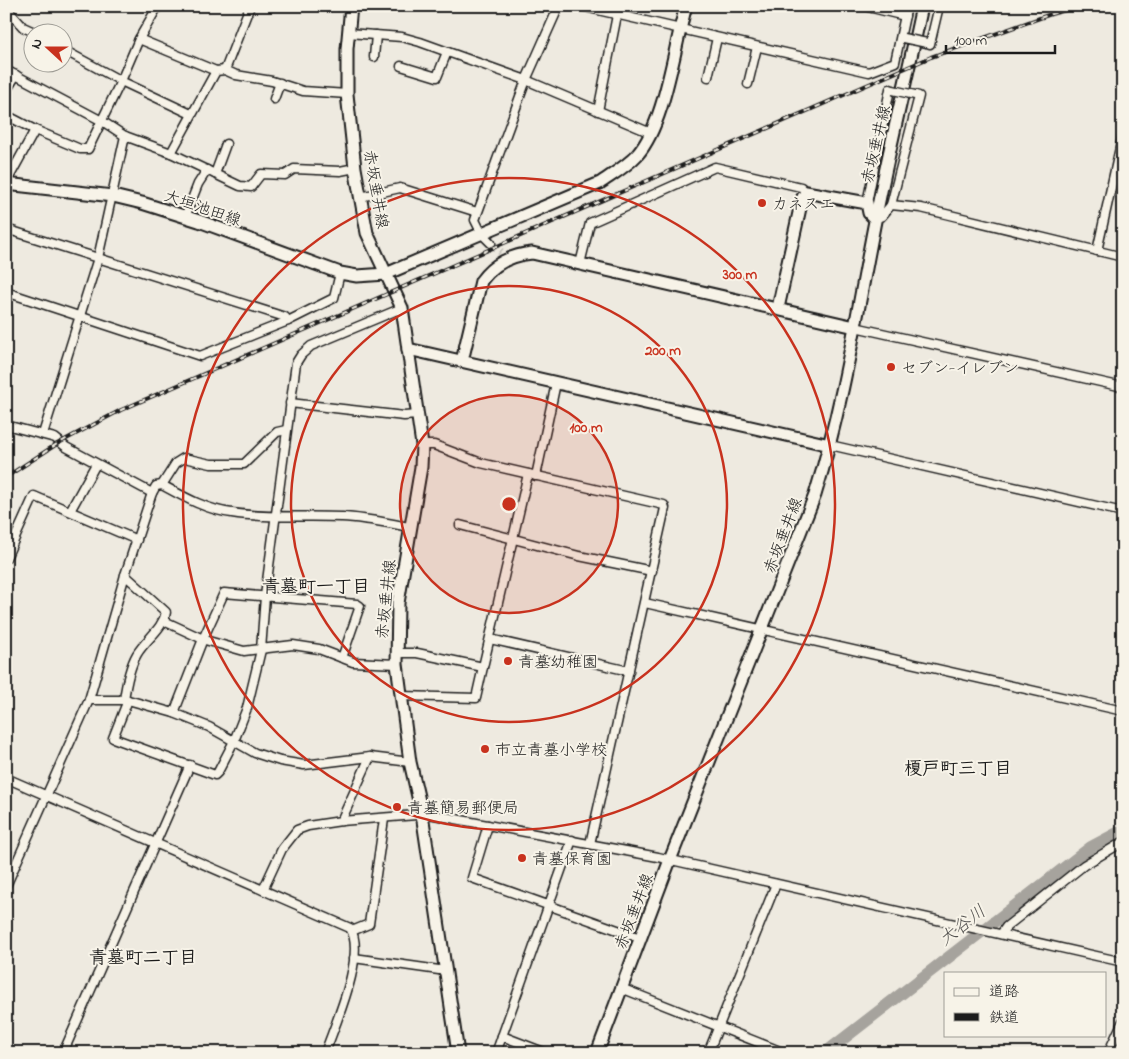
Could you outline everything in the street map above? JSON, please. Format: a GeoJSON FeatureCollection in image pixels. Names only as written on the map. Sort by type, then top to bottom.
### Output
{"type":"FeatureCollection","features":[{"type":"Feature","properties":{"kind":"main road","name":"赤坂垂井線"},"geometry":{"type":"LineString","coordinates":[[351,6],[348,33],[347,94],[355,168],[367,233],[402,308],[422,445],[421,467],[398,603],[397,658],[410,762],[422,814],[458,1053]]}},
{"type":"Feature","properties":{"kind":"main road","name":"大垣池田線"},"geometry":{"type":"LineString","coordinates":[[6,184],[113,196],[185,217],[340,273],[357,276],[386,274],[600,182],[624,167],[638,155],[651,133],[659,110],[686,6]]}},
{"type":"Feature","properties":{"kind":"main road","name":"赤坂垂井線"},"geometry":{"type":"LineString","coordinates":[[597,1053],[670,860],[815,494],[830,445],[875,219],[922,6]]}},
{"type":"Feature","properties":{"kind":"main road"},"geometry":{"type":"LineString","coordinates":[[778,308],[802,199],[806,192],[867,203],[869,213],[875,219]]}},
{"type":"Feature","properties":{"kind":"main road"},"geometry":{"type":"LineString","coordinates":[[462,361],[481,281],[488,270],[505,256],[518,254],[532,253],[854,327]]}},
{"type":"Feature","properties":{"kind":"main road"},"geometry":{"type":"LineString","coordinates":[[408,349],[830,445]]}},
{"type":"Feature","properties":{"kind":"street"},"geometry":{"type":"LineString","coordinates":[[6,115],[35,130],[80,149],[88,149],[139,39],[158,6]]}},
{"type":"Feature","properties":{"kind":"street"},"geometry":{"type":"LineString","coordinates":[[171,153],[192,114],[221,70],[250,6]]}},
{"type":"Feature","properties":{"kind":"street"},"geometry":{"type":"LineString","coordinates":[[492,243],[482,234],[475,220],[526,80],[559,6]]}},
{"type":"Feature","properties":{"kind":"street"},"geometry":{"type":"LineString","coordinates":[[580,6],[869,72],[895,62],[907,6]]}},
{"type":"Feature","properties":{"kind":"street"},"geometry":{"type":"LineString","coordinates":[[864,6],[905,16]]}},
{"type":"Feature","properties":{"kind":"street"},"geometry":{"type":"LineString","coordinates":[[901,38],[930,44],[939,6]]}},
{"type":"Feature","properties":{"kind":"street"},"geometry":{"type":"LineString","coordinates":[[6,8],[22,26]]}},
{"type":"Feature","properties":{"kind":"street"},"geometry":{"type":"LineString","coordinates":[[598,111],[617,15]]}},
{"type":"Feature","properties":{"kind":"street"},"geometry":{"type":"LineString","coordinates":[[348,33],[402,37],[526,80],[651,133]]}},
{"type":"Feature","properties":{"kind":"street"},"geometry":{"type":"LineString","coordinates":[[374,56],[376,35]]}},
{"type":"Feature","properties":{"kind":"street"},"geometry":{"type":"LineString","coordinates":[[708,77],[717,38]]}},
{"type":"Feature","properties":{"kind":"street"},"geometry":{"type":"LineString","coordinates":[[139,39],[236,75],[280,84],[303,92],[347,94]]}},
{"type":"Feature","properties":{"kind":"street"},"geometry":{"type":"LineString","coordinates":[[748,84],[757,47]]}},
{"type":"Feature","properties":{"kind":"street"},"geometry":{"type":"LineString","coordinates":[[401,66],[436,77],[447,52]]}},
{"type":"Feature","properties":{"kind":"street"},"geometry":{"type":"LineString","coordinates":[[72,54],[121,81],[192,114]]}},
{"type":"Feature","properties":{"kind":"street"},"geometry":{"type":"LineString","coordinates":[[6,70],[102,121],[125,136],[171,153],[240,186],[252,187],[261,174],[285,175],[294,169],[340,171],[355,168]]}},
{"type":"Feature","properties":{"kind":"street"},"geometry":{"type":"LineString","coordinates":[[6,92],[16,75]]}},
{"type":"Feature","properties":{"kind":"street"},"geometry":{"type":"LineString","coordinates":[[274,99],[280,84]]}},
{"type":"Feature","properties":{"kind":"street"},"geometry":{"type":"LineString","coordinates":[[867,203],[890,89],[918,96],[891,205],[882,216],[875,219]]}},
{"type":"Feature","properties":{"kind":"street"},"geometry":{"type":"LineString","coordinates":[[6,184],[35,130]]}},
{"type":"Feature","properties":{"kind":"street"},"geometry":{"type":"LineString","coordinates":[[1097,251],[1123,134]]}},
{"type":"Feature","properties":{"kind":"street"},"geometry":{"type":"LineString","coordinates":[[43,434],[98,258],[125,136]]}},
{"type":"Feature","properties":{"kind":"street"},"geometry":{"type":"LineString","coordinates":[[215,174],[226,144]]}},
{"type":"Feature","properties":{"kind":"street"},"geometry":{"type":"LineString","coordinates":[[580,264],[590,223],[715,167],[801,187],[806,192]]}},
{"type":"Feature","properties":{"kind":"street"},"geometry":{"type":"LineString","coordinates":[[185,217],[198,184],[207,170]]}},
{"type":"Feature","properties":{"kind":"street"},"geometry":{"type":"LineString","coordinates":[[360,197],[400,188],[478,212]]}},
{"type":"Feature","properties":{"kind":"street"},"geometry":{"type":"LineString","coordinates":[[891,205],[921,208],[1123,257]]}},
{"type":"Feature","properties":{"kind":"street"},"geometry":{"type":"LineString","coordinates":[[6,229],[286,317],[288,321]]}},
{"type":"Feature","properties":{"kind":"street"},"geometry":{"type":"LineString","coordinates":[[6,292],[200,356],[288,321],[334,298],[340,273]]}},
{"type":"Feature","properties":{"kind":"street"},"geometry":{"type":"LineString","coordinates":[[125,575],[166,612],[164,621],[137,654],[131,667],[126,700],[113,738],[215,775],[234,741],[247,708],[260,650],[275,516],[296,363],[301,355],[311,346],[402,308]]}},
{"type":"Feature","properties":{"kind":"street"},"geometry":{"type":"LineString","coordinates":[[854,327],[1123,387]]}},
{"type":"Feature","properties":{"kind":"street"},"geometry":{"type":"LineString","coordinates":[[536,476],[556,383]]}},
{"type":"Feature","properties":{"kind":"street"},"geometry":{"type":"LineString","coordinates":[[290,403],[345,410],[418,415]]}},
{"type":"Feature","properties":{"kind":"street"},"geometry":{"type":"LineString","coordinates":[[6,425],[55,438],[96,464],[152,493]]}},
{"type":"Feature","properties":{"kind":"street"},"geometry":{"type":"LineString","coordinates":[[162,485],[176,463],[184,458],[211,464],[244,464],[277,432],[286,430]]}},
{"type":"Feature","properties":{"kind":"street"},"geometry":{"type":"LineString","coordinates":[[422,445],[434,445],[481,463],[664,505],[665,508],[652,571],[590,844]]}},
{"type":"Feature","properties":{"kind":"street"},"geometry":{"type":"LineString","coordinates":[[830,445],[1123,512]]}},
{"type":"Feature","properties":{"kind":"street"},"geometry":{"type":"LineString","coordinates":[[70,511],[96,464]]}},
{"type":"Feature","properties":{"kind":"street"},"geometry":{"type":"LineString","coordinates":[[401,696],[476,698],[528,474]]}},
{"type":"Feature","properties":{"kind":"street"},"geometry":{"type":"LineString","coordinates":[[6,886],[89,700],[125,575],[156,486],[162,485],[191,501],[230,513],[360,518],[410,527]]}},
{"type":"Feature","properties":{"kind":"street"},"geometry":{"type":"LineString","coordinates":[[6,558],[34,496],[137,540]]}},
{"type":"Feature","properties":{"kind":"street"},"geometry":{"type":"LineString","coordinates":[[460,524],[513,540],[652,571]]}},
{"type":"Feature","properties":{"kind":"street"},"geometry":{"type":"LineString","coordinates":[[174,713],[224,592],[358,604],[360,606],[344,646],[342,658]]}},
{"type":"Feature","properties":{"kind":"street"},"geometry":{"type":"LineString","coordinates":[[645,603],[1123,711]]}},
{"type":"Feature","properties":{"kind":"street"},"geometry":{"type":"LineString","coordinates":[[164,621],[203,639],[244,651],[293,645],[319,649],[353,662],[397,658],[417,652],[483,667]]}},
{"type":"Feature","properties":{"kind":"street"},"geometry":{"type":"LineString","coordinates":[[490,639],[629,671]]}},
{"type":"Feature","properties":{"kind":"street"},"geometry":{"type":"LineString","coordinates":[[89,700],[126,700],[174,713],[255,753],[280,762],[304,766],[370,757],[410,762]]}},
{"type":"Feature","properties":{"kind":"street"},"geometry":{"type":"LineString","coordinates":[[341,821],[370,757]]}},
{"type":"Feature","properties":{"kind":"street"},"geometry":{"type":"LineString","coordinates":[[63,1053],[190,765]]}},
{"type":"Feature","properties":{"kind":"street"},"geometry":{"type":"LineString","coordinates":[[6,778],[350,928],[354,934],[354,967],[325,1053]]}},
{"type":"Feature","properties":{"kind":"street"},"geometry":{"type":"LineString","coordinates":[[264,890],[282,849],[296,830],[308,826],[341,821],[384,819],[422,814],[441,815],[670,860],[1123,962]]}},
{"type":"Feature","properties":{"kind":"street"},"geometry":{"type":"LineString","coordinates":[[352,931],[369,924],[384,819]]}},
{"type":"Feature","properties":{"kind":"street"},"geometry":{"type":"LineString","coordinates":[[488,825],[472,878],[640,938]]}},
{"type":"Feature","properties":{"kind":"street"},"geometry":{"type":"LineString","coordinates":[[496,1053],[572,840]]}},
{"type":"Feature","properties":{"kind":"street"},"geometry":{"type":"LineString","coordinates":[[998,933],[1084,865],[1123,842]]}},
{"type":"Feature","properties":{"kind":"street"},"geometry":{"type":"LineString","coordinates":[[708,1053],[776,884]]}},
{"type":"Feature","properties":{"kind":"street"},"geometry":{"type":"LineString","coordinates":[[354,958],[446,971]]}},
{"type":"Feature","properties":{"kind":"street"},"geometry":{"type":"LineString","coordinates":[[621,988],[785,1053]]}},
{"type":"Feature","properties":{"kind":"street"},"geometry":{"type":"LineString","coordinates":[[1108,1053],[1123,1021]]}},
{"type":"Feature","properties":{"kind":"street"},"geometry":{"type":"LineString","coordinates":[[502,1036],[546,1053]]}},
{"type":"Feature","properties":{"kind":"waterway","name":"大谷川"},"geometry":{"type":"LineString","coordinates":[[825,1053],[1091,847],[1123,830]]}},
{"type":"Feature","properties":{"kind":"tunnel"},"geometry":{"type":"LineString","coordinates":[[491,243],[501,252]]}},
{"type":"Feature","properties":{"kind":"railway"},"geometry":{"type":"LineString","coordinates":[[6,477],[57,444],[121,410],[931,57],[1051,14],[1081,6]]}},
{"type":"Feature","properties":{"kind":"place","name":"カネスエ"},"geometry":{"type":"Point","coordinates":[762,203]}},
{"type":"Feature","properties":{"kind":"place","name":"セブン-イレブン"},"geometry":{"type":"Point","coordinates":[891,367]}},
{"type":"Feature","properties":{"kind":"place","name":"青墓幼稚園"},"geometry":{"type":"Point","coordinates":[508,661]}},
{"type":"Feature","properties":{"kind":"place","name":"市立青墓小学校"},"geometry":{"type":"Point","coordinates":[485,749]}},
{"type":"Feature","properties":{"kind":"place","name":"青墓簡易郵便局"},"geometry":{"type":"Point","coordinates":[397,807]}},
{"type":"Feature","properties":{"kind":"place","name":"青墓保育園"},"geometry":{"type":"Point","coordinates":[522,858]}},
{"type":"Feature","properties":{"kind":"district","name":"青墓町一丁目"},"geometry":{"type":"Point","coordinates":[316,586]}},
{"type":"Feature","properties":{"kind":"district","name":"榎戸町三丁目"},"geometry":{"type":"Point","coordinates":[958,768]}},
{"type":"Feature","properties":{"kind":"district","name":"青墓町二丁目"},"geometry":{"type":"Point","coordinates":[143,957]}}]}
